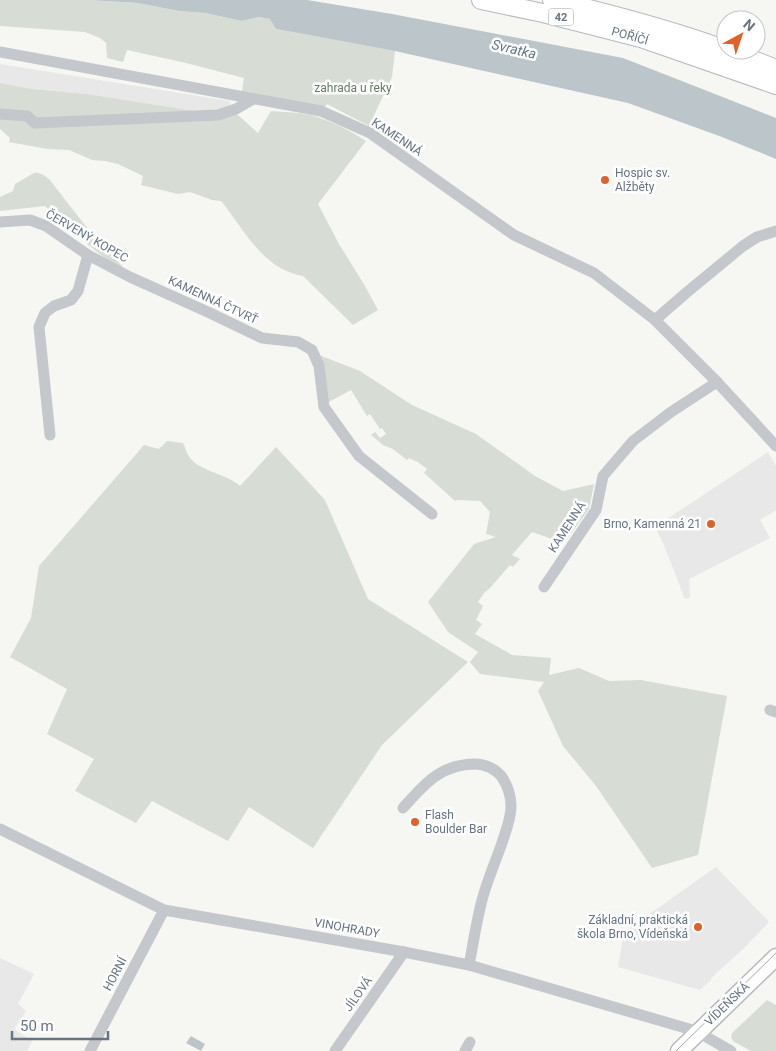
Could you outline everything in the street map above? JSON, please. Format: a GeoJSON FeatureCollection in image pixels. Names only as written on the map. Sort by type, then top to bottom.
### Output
{"type":"FeatureCollection","features":[{"type":"Feature","properties":{"kind":"main road","name":"POŘÍČÍ"},"geometry":{"type":"LineString","coordinates":[[480,0],[543,13],[642,38],[776,85]]}},
{"type":"Feature","properties":{"kind":"main road","name":"POŘÍČÍ"},"geometry":{"type":"LineString","coordinates":[[552,0],[645,24],[776,69]]}},
{"type":"Feature","properties":{"kind":"main road","name":"VÍDEŇSKÁ"},"geometry":{"type":"LineString","coordinates":[[679,1051],[776,957]]}},
{"type":"Feature","properties":{"kind":"street","name":"KAMENNÁ"},"geometry":{"type":"LineString","coordinates":[[0,52],[321,111],[370,133],[514,235],[594,273],[655,320],[717,382],[776,446]]}},
{"type":"Feature","properties":{"kind":"street"},"geometry":{"type":"LineString","coordinates":[[0,114],[27,116],[35,123],[218,115],[236,109],[253,99]]}},
{"type":"Feature","properties":{"kind":"street","name":"ČERVENÝ KOPEC"},"geometry":{"type":"LineString","coordinates":[[0,222],[30,220],[46,226],[88,255],[130,277]]}},
{"type":"Feature","properties":{"kind":"street"},"geometry":{"type":"LineString","coordinates":[[655,320],[743,246],[758,237],[776,231]]}},
{"type":"Feature","properties":{"kind":"street"},"geometry":{"type":"LineString","coordinates":[[50,435],[39,327],[45,313],[54,306],[71,300],[78,292],[88,255]]}},
{"type":"Feature","properties":{"kind":"street","name":"KAMENNÁ ČTVRŤ"},"geometry":{"type":"LineString","coordinates":[[130,277],[262,338],[298,342],[312,350],[318,366],[324,407],[358,456],[432,514]]}},
{"type":"Feature","properties":{"kind":"street","name":"KAMENNÁ"},"geometry":{"type":"LineString","coordinates":[[544,587],[596,510],[602,476],[633,441],[671,412],[717,382]]}},
{"type":"Feature","properties":{"kind":"street"},"geometry":{"type":"LineString","coordinates":[[403,808],[432,777],[452,767],[469,764],[479,764],[498,772],[509,791],[511,804],[509,820],[481,904],[469,964]]}},
{"type":"Feature","properties":{"kind":"street","name":"VINOHRADY"},"geometry":{"type":"LineString","coordinates":[[0,829],[164,910],[469,964],[699,1032],[731,1051]]}},
{"type":"Feature","properties":{"kind":"street","name":"HORNÍ"},"geometry":{"type":"LineString","coordinates":[[90,1051],[164,910]]}},
{"type":"Feature","properties":{"kind":"street","name":"JÍLOVÁ"},"geometry":{"type":"LineString","coordinates":[[335,1051],[404,952]]}},
{"type":"Feature","properties":{"kind":"shaded area"},"geometry":{"type":"Polygon","coordinates":[[[0,64],[230,101],[230,108],[195,111],[0,83],[0,64]]]}},
{"type":"Feature","properties":{"kind":"shaded area","name":"Brno, Kamenná 21"},"geometry":{"type":"Polygon","coordinates":[[[768,452],[776,466],[776,510],[760,520],[770,538],[689,579],[690,597],[685,599],[655,527],[768,452]]]}},
{"type":"Feature","properties":{"kind":"shaded area","name":"Základní, praktická škola Brno, Vídeňská"},"geometry":{"type":"Polygon","coordinates":[[[716,867],[769,922],[744,948],[700,990],[618,967],[624,932],[716,867]]]}},
{"type":"Feature","properties":{"kind":"shaded area"},"geometry":{"type":"Polygon","coordinates":[[[0,958],[34,974],[18,1004],[26,1011],[14,1029],[32,1041],[27,1051],[0,1051],[0,958]]]}},
{"type":"Feature","properties":{"kind":"green space","name":"zahrada u řeky"},"geometry":{"type":"Polygon","coordinates":[[[0,0],[88,0],[138,3],[179,11],[205,13],[242,21],[258,17],[270,19],[276,29],[395,51],[392,77],[369,126],[327,104],[325,107],[242,91],[244,78],[127,50],[123,62],[107,58],[106,43],[100,38],[85,32],[0,26],[0,0]]]}},
{"type":"Feature","properties":{"kind":"green space"},"geometry":{"type":"Polygon","coordinates":[[[0,83],[195,111],[230,108],[258,133],[271,111],[300,113],[325,120],[360,137],[366,141],[318,204],[378,310],[353,325],[303,276],[289,272],[265,257],[221,201],[212,200],[190,192],[178,194],[141,185],[143,176],[118,164],[92,160],[69,150],[47,149],[9,142],[10,138],[0,129],[0,83]]]}},
{"type":"Feature","properties":{"kind":"green space"},"geometry":{"type":"Polygon","coordinates":[[[34,173],[49,179],[95,238],[123,267],[115,265],[96,251],[45,206],[0,211],[0,197],[13,191],[15,184],[34,173]]]}},
{"type":"Feature","properties":{"kind":"green space"},"geometry":{"type":"Polygon","coordinates":[[[319,355],[360,371],[412,405],[476,434],[535,476],[563,491],[594,484],[589,509],[564,543],[532,532],[512,555],[520,559],[513,567],[510,565],[478,602],[483,606],[476,620],[482,624],[475,634],[512,655],[551,658],[549,675],[579,668],[609,681],[641,680],[727,696],[698,855],[652,868],[596,786],[563,746],[538,691],[544,682],[480,674],[470,662],[478,652],[448,632],[428,602],[474,544],[496,537],[486,534],[490,512],[480,501],[455,501],[424,473],[427,469],[418,462],[409,458],[407,460],[371,435],[375,432],[380,438],[386,434],[382,428],[380,429],[370,414],[367,416],[351,390],[327,403],[319,355]]]}},
{"type":"Feature","properties":{"kind":"green space"},"geometry":{"type":"Polygon","coordinates":[[[167,441],[183,443],[188,455],[198,465],[240,486],[276,447],[325,500],[368,599],[468,662],[382,745],[313,848],[249,807],[228,841],[152,801],[136,823],[75,791],[94,759],[47,734],[67,689],[10,657],[31,618],[39,566],[144,445],[159,449],[167,441]]]}},
{"type":"Feature","properties":{"kind":"green space"},"geometry":{"type":"Polygon","coordinates":[[[767,1000],[776,1005],[776,1051],[751,1051],[733,1041],[732,1033],[767,1000]]]}},
{"type":"Feature","properties":{"kind":"water","name":"Svratka"},"geometry":{"type":"Polygon","coordinates":[[[88,0],[307,0],[392,14],[623,58],[776,118],[776,159],[628,103],[395,51],[276,29],[270,19],[258,17],[242,21],[205,13],[179,11],[138,3],[88,0]]]}},
{"type":"Feature","properties":{"kind":"water"},"geometry":{"type":"Polygon","coordinates":[[[191,1036],[205,1044],[201,1051],[186,1043],[191,1036]]]}},
{"type":"Feature","properties":{"kind":"tram line"},"geometry":{"type":"LineString","coordinates":[[676,1051],[776,953]]}},
{"type":"Feature","properties":{"kind":"place","name":"Hospic sv. Alžběty"},"geometry":{"type":"Point","coordinates":[605,180]}},
{"type":"Feature","properties":{"kind":"place","name":"Brno, Kamenná 21"},"geometry":{"type":"Point","coordinates":[711,524]}},
{"type":"Feature","properties":{"kind":"place","name":"Flash Boulder Bar"},"geometry":{"type":"Point","coordinates":[415,822]}},
{"type":"Feature","properties":{"kind":"place","name":"Základní, praktická škola Brno, Vídeňská"},"geometry":{"type":"Point","coordinates":[698,927]}}]}
